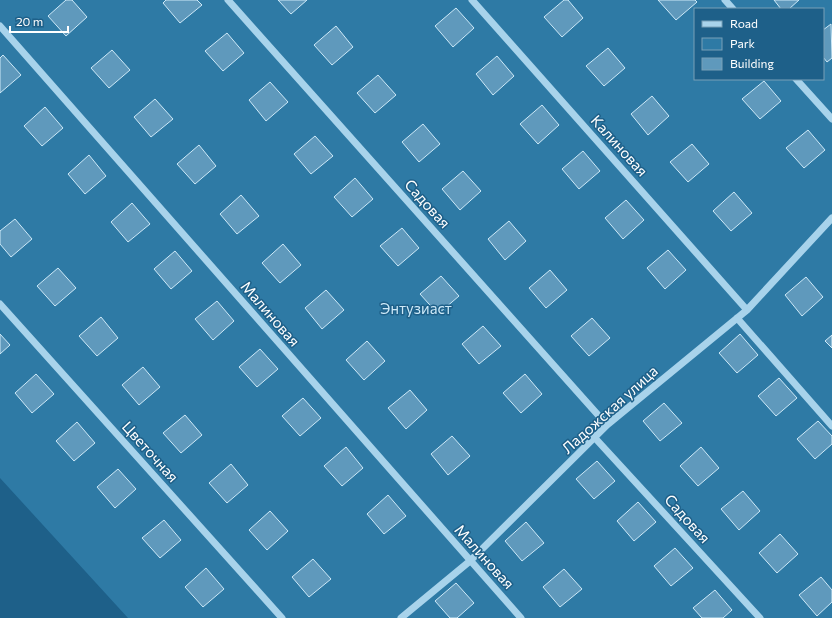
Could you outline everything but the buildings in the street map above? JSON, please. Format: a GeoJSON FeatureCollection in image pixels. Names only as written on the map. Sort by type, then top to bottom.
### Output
{"type":"FeatureCollection","features":[{"type":"Feature","properties":{"kind":"street","name":"Садовая"},"geometry":{"type":"LineString","coordinates":[[228,0],[607,426]]}},
{"type":"Feature","properties":{"kind":"street","name":"Калиновая"},"geometry":{"type":"LineString","coordinates":[[472,0],[747,310]]}},
{"type":"Feature","properties":{"kind":"street"},"geometry":{"type":"LineString","coordinates":[[725,0],[732,8]]}},
{"type":"Feature","properties":{"kind":"street","name":"Малиновая"},"geometry":{"type":"LineString","coordinates":[[0,26],[521,618]]}},
{"type":"Feature","properties":{"kind":"street"},"geometry":{"type":"LineString","coordinates":[[797,80],[832,119]]}},
{"type":"Feature","properties":{"kind":"street","name":"Ладожская улица"},"geometry":{"type":"LineString","coordinates":[[401,618],[470,561],[607,426],[747,310],[832,218]]}},
{"type":"Feature","properties":{"kind":"street","name":"Цветочная"},"geometry":{"type":"LineString","coordinates":[[0,304],[282,618]]}},
{"type":"Feature","properties":{"kind":"street"},"geometry":{"type":"LineString","coordinates":[[737,318],[832,426]]}},
{"type":"Feature","properties":{"kind":"street","name":"Садовая"},"geometry":{"type":"LineString","coordinates":[[595,438],[760,618]]}},
{"type":"Feature","properties":{"kind":"green space","name":"Энтузиаст"},"geometry":{"type":"Polygon","coordinates":[[[0,0],[832,0],[832,618],[128,618],[0,478],[0,0]]]}}]}
